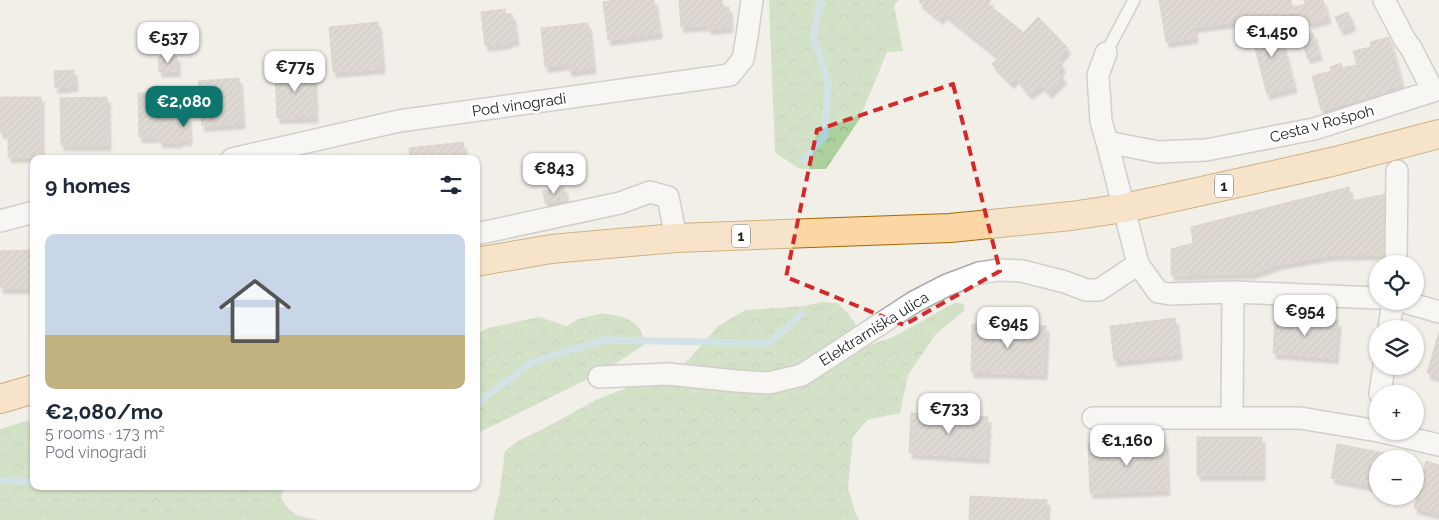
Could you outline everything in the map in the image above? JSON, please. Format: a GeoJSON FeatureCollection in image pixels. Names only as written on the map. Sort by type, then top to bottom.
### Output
{"type":"FeatureCollection","features":[{"type":"Feature","properties":{"kind":"main road","name":"1"},"geometry":{"type":"LineString","coordinates":[[480,261],[551,249],[676,238],[950,228],[1071,216],[1124,208],[1336,160],[1439,134]]}},
{"type":"Feature","properties":{"kind":"main road"},"geometry":{"type":"LineString","coordinates":[[0,399],[30,390]]}},
{"type":"Feature","properties":{"kind":"street","name":"Pod vinogradi"},"geometry":{"type":"LineString","coordinates":[[250,155],[399,121],[730,75],[743,59],[752,0]]}},
{"type":"Feature","properties":{"kind":"street","name":"Cesta v Rošpoh"},"geometry":{"type":"LineString","coordinates":[[1107,142],[1158,152],[1206,150],[1314,129],[1436,90],[1412,48],[1405,40],[1384,0]]}},
{"type":"Feature","properties":{"kind":"street"},"geometry":{"type":"LineString","coordinates":[[1106,53],[1098,75],[1101,122],[1138,264],[1158,292],[1170,294],[1233,292],[1369,298]]}},
{"type":"Feature","properties":{"kind":"street"},"geometry":{"type":"LineString","coordinates":[[1396,255],[1397,171]]}},
{"type":"Feature","properties":{"kind":"street"},"geometry":{"type":"LineString","coordinates":[[480,233],[620,203],[650,192],[668,197],[676,238]]}},
{"type":"Feature","properties":{"kind":"street"},"geometry":{"type":"LineString","coordinates":[[0,221],[30,213]]}},
{"type":"Feature","properties":{"kind":"street","name":"Elektrarniška ulica"},"geometry":{"type":"LineString","coordinates":[[599,377],[668,374],[769,383],[802,375],[914,302],[947,285],[979,273],[999,270],[1022,271],[1065,282],[1086,290],[1099,290],[1138,264]]}},
{"type":"Feature","properties":{"kind":"street"},"geometry":{"type":"LineString","coordinates":[[1232,418],[1233,292]]}},
{"type":"Feature","properties":{"kind":"street"},"geometry":{"type":"LineString","coordinates":[[1424,308],[1439,312]]}},
{"type":"Feature","properties":{"kind":"street"},"geometry":{"type":"LineString","coordinates":[[1093,418],[1300,418],[1369,426]]}},
{"type":"Feature","properties":{"kind":"street"},"geometry":{"type":"LineString","coordinates":[[1422,440],[1439,445]]}},
{"type":"Feature","properties":{"kind":"lane"},"geometry":{"type":"LineString","coordinates":[[1106,53],[1134,0]]}},
{"type":"Feature","properties":{"kind":"highlighted area"},"geometry":{"type":"Polygon","coordinates":[[[953,84],[1000,271],[904,325],[786,277],[817,130],[953,84]]]}},
{"type":"Feature","properties":{"kind":"green space"},"geometry":{"type":"Polygon","coordinates":[[[769,0],[899,0],[894,6],[903,51],[887,52],[859,120],[826,169],[800,169],[775,153],[769,0]]]}},
{"type":"Feature","properties":{"kind":"green space"},"geometry":{"type":"Polygon","coordinates":[[[822,302],[837,303],[848,313],[870,345],[893,337],[956,302],[964,304],[964,311],[935,335],[908,375],[900,413],[867,420],[853,437],[848,488],[856,515],[860,520],[493,520],[499,496],[505,451],[520,440],[598,399],[634,385],[666,382],[718,326],[746,310],[804,306],[822,302]]]}},
{"type":"Feature","properties":{"kind":"green space"},"geometry":{"type":"Polygon","coordinates":[[[600,314],[623,317],[636,324],[643,336],[644,345],[604,371],[480,432],[480,332],[488,328],[539,317],[567,326],[578,319],[600,314]]]}},
{"type":"Feature","properties":{"kind":"green space"},"geometry":{"type":"Polygon","coordinates":[[[30,420],[30,490],[283,490],[281,498],[292,512],[318,520],[0,520],[0,429],[30,420]]]}},
{"type":"Feature","properties":{"kind":"building"},"geometry":{"type":"Polygon","coordinates":[[[615,0],[654,0],[659,33],[608,40],[603,2],[615,0]]]}},
{"type":"Feature","properties":{"kind":"building"},"geometry":{"type":"Polygon","coordinates":[[[679,0],[722,0],[724,24],[681,27],[679,0]]]}},
{"type":"Feature","properties":{"kind":"building"},"geometry":{"type":"Polygon","coordinates":[[[920,0],[950,0],[941,11],[944,14],[940,19],[919,2],[920,0]]]}},
{"type":"Feature","properties":{"kind":"building"},"geometry":{"type":"Polygon","coordinates":[[[950,0],[991,0],[988,4],[1023,32],[1000,58],[941,11],[950,0]]]}},
{"type":"Feature","properties":{"kind":"building"},"geometry":{"type":"Polygon","coordinates":[[[1159,0],[1215,0],[1218,24],[1194,27],[1195,38],[1166,42],[1159,0]]]}},
{"type":"Feature","properties":{"kind":"building"},"geometry":{"type":"Polygon","coordinates":[[[1215,0],[1291,0],[1293,13],[1218,24],[1215,0]]]}},
{"type":"Feature","properties":{"kind":"building"},"geometry":{"type":"Polygon","coordinates":[[[1304,0],[1323,0],[1328,18],[1310,23],[1304,0]]]}},
{"type":"Feature","properties":{"kind":"building"},"geometry":{"type":"Polygon","coordinates":[[[1305,4],[1309,19],[1298,22],[1294,7],[1305,4]]]}},
{"type":"Feature","properties":{"kind":"building"},"geometry":{"type":"Polygon","coordinates":[[[729,7],[730,27],[708,29],[708,25],[724,24],[723,8],[729,7]]]}},
{"type":"Feature","properties":{"kind":"building"},"geometry":{"type":"Polygon","coordinates":[[[505,9],[505,14],[512,14],[516,40],[508,41],[509,43],[485,46],[481,12],[505,9]]]}},
{"type":"Feature","properties":{"kind":"building"},"geometry":{"type":"Polygon","coordinates":[[[1348,12],[1353,25],[1341,30],[1335,17],[1348,12]]]}},
{"type":"Feature","properties":{"kind":"building"},"geometry":{"type":"Polygon","coordinates":[[[1038,17],[1068,48],[1058,60],[1063,67],[1058,72],[1064,78],[1049,93],[1042,85],[1029,94],[1016,78],[1011,83],[992,64],[1000,58],[1038,17]]]}},
{"type":"Feature","properties":{"kind":"building"},"geometry":{"type":"Polygon","coordinates":[[[378,22],[382,68],[333,72],[329,27],[378,22]]]}},
{"type":"Feature","properties":{"kind":"building"},"geometry":{"type":"Polygon","coordinates":[[[1277,22],[1294,87],[1267,94],[1250,29],[1277,22]]]}},
{"type":"Feature","properties":{"kind":"building"},"geometry":{"type":"Polygon","coordinates":[[[588,23],[593,68],[569,71],[568,64],[545,67],[541,28],[588,23]]]}},
{"type":"Feature","properties":{"kind":"building"},"geometry":{"type":"Polygon","coordinates":[[[1313,33],[1319,55],[1307,58],[1301,36],[1313,33]]]}},
{"type":"Feature","properties":{"kind":"building"},"geometry":{"type":"Polygon","coordinates":[[[1389,37],[1402,85],[1385,89],[1386,92],[1321,110],[1312,76],[1331,71],[1330,67],[1341,63],[1342,68],[1357,65],[1353,51],[1371,47],[1370,42],[1389,37]]]}},
{"type":"Feature","properties":{"kind":"building"},"geometry":{"type":"Polygon","coordinates":[[[177,56],[177,71],[159,72],[158,57],[177,56]]]}},
{"type":"Feature","properties":{"kind":"building"},"geometry":{"type":"Polygon","coordinates":[[[313,69],[315,117],[277,118],[275,70],[313,69]]]}},
{"type":"Feature","properties":{"kind":"building"},"geometry":{"type":"Polygon","coordinates":[[[74,70],[75,86],[55,88],[54,71],[74,70]]]}},
{"type":"Feature","properties":{"kind":"building"},"geometry":{"type":"Polygon","coordinates":[[[239,78],[242,123],[202,126],[198,81],[239,78]]]}},
{"type":"Feature","properties":{"kind":"building"},"geometry":{"type":"Polygon","coordinates":[[[178,92],[179,142],[159,142],[159,137],[139,137],[138,93],[178,92]]]}},
{"type":"Feature","properties":{"kind":"building"},"geometry":{"type":"Polygon","coordinates":[[[0,97],[41,97],[41,155],[8,157],[8,133],[0,133],[0,97]]]}},
{"type":"Feature","properties":{"kind":"building"},"geometry":{"type":"Polygon","coordinates":[[[107,97],[108,145],[61,145],[60,98],[107,97]]]}},
{"type":"Feature","properties":{"kind":"building"},"geometry":{"type":"Polygon","coordinates":[[[188,115],[189,140],[179,140],[178,116],[188,115]]]}},
{"type":"Feature","properties":{"kind":"building"},"geometry":{"type":"Polygon","coordinates":[[[463,142],[465,155],[410,155],[409,148],[463,142]]]}},
{"type":"Feature","properties":{"kind":"building"},"geometry":{"type":"Polygon","coordinates":[[[564,187],[566,199],[545,203],[543,191],[564,187]]]}},
{"type":"Feature","properties":{"kind":"building"},"geometry":{"type":"Polygon","coordinates":[[[1349,187],[1351,201],[1386,194],[1384,254],[1330,255],[1279,264],[1253,273],[1171,275],[1171,249],[1193,243],[1191,227],[1349,187]]]}},
{"type":"Feature","properties":{"kind":"building"},"geometry":{"type":"Polygon","coordinates":[[[30,250],[30,288],[0,288],[0,251],[30,250]]]}},
{"type":"Feature","properties":{"kind":"building"},"geometry":{"type":"Polygon","coordinates":[[[1275,316],[1338,321],[1335,358],[1273,353],[1275,316]]]}},
{"type":"Feature","properties":{"kind":"building"},"geometry":{"type":"Polygon","coordinates":[[[1175,318],[1179,354],[1114,361],[1110,326],[1175,318]]]}},
{"type":"Feature","properties":{"kind":"building"},"geometry":{"type":"Polygon","coordinates":[[[972,324],[1046,326],[1044,374],[971,372],[972,324]]]}},
{"type":"Feature","properties":{"kind":"building"},"geometry":{"type":"Polygon","coordinates":[[[1439,332],[1439,377],[1427,373],[1439,332]]]}},
{"type":"Feature","properties":{"kind":"building"},"geometry":{"type":"Polygon","coordinates":[[[911,413],[988,417],[986,458],[909,453],[911,413]]]}},
{"type":"Feature","properties":{"kind":"building"},"geometry":{"type":"Polygon","coordinates":[[[1197,437],[1262,437],[1262,475],[1197,475],[1197,437]]]}},
{"type":"Feature","properties":{"kind":"building"},"geometry":{"type":"Polygon","coordinates":[[[1165,441],[1167,490],[1090,493],[1088,443],[1165,441]]]}},
{"type":"Feature","properties":{"kind":"building"},"geometry":{"type":"Polygon","coordinates":[[[1337,444],[1369,450],[1369,485],[1331,478],[1337,444]]]}},
{"type":"Feature","properties":{"kind":"building"},"geometry":{"type":"Polygon","coordinates":[[[1426,461],[1439,465],[1439,514],[1414,508],[1415,505],[1424,505],[1424,469],[1426,461]]]}},
{"type":"Feature","properties":{"kind":"building"},"geometry":{"type":"Polygon","coordinates":[[[970,496],[1047,500],[1046,520],[969,520],[970,496]]]}},
{"type":"Feature","properties":{"kind":"waterway"},"geometry":{"type":"LineString","coordinates":[[804,160],[825,135],[828,82],[813,34],[821,0]]}},
{"type":"Feature","properties":{"kind":"waterway"},"geometry":{"type":"LineString","coordinates":[[480,400],[533,362],[603,340],[770,343],[801,314]]}},
{"type":"Feature","properties":{"kind":"waterway"},"geometry":{"type":"LineString","coordinates":[[0,480],[30,482]]}}]}
